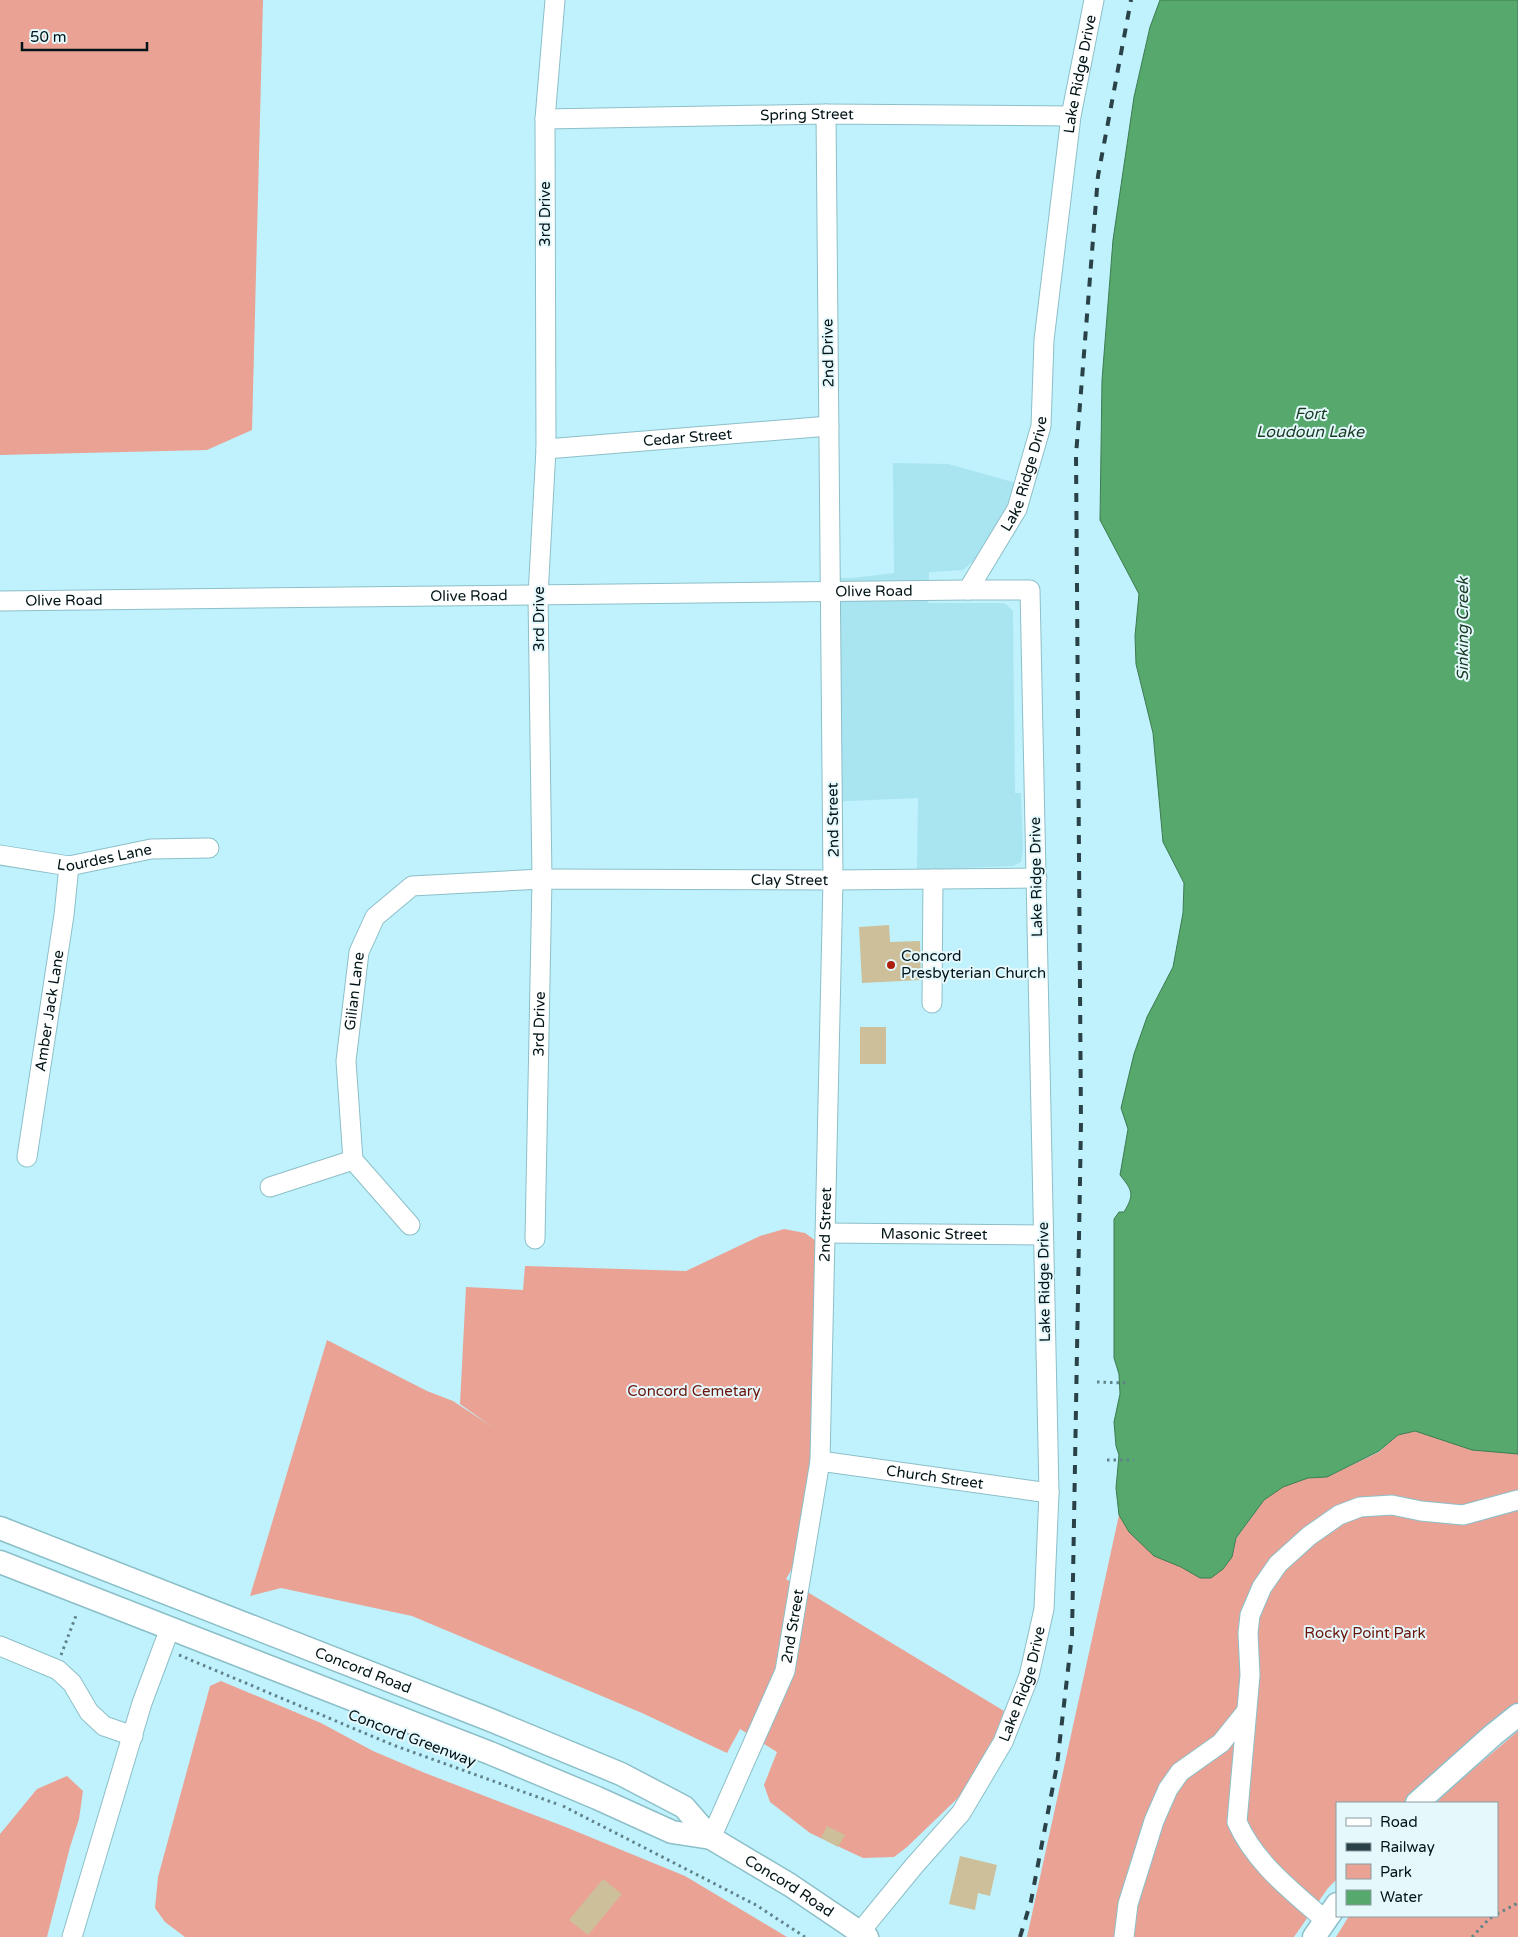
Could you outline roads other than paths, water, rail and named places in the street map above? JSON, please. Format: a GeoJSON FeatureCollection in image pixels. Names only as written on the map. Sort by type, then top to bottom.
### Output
{"type":"FeatureCollection","features":[{"type":"Feature","properties":{"kind":"main road","name":"Concord Road"},"geometry":{"type":"LineString","coordinates":[[0,1528],[480,1716],[621,1774],[684,1807],[711,1838],[776,1876],[863,1934]]}},
{"type":"Feature","properties":{"kind":"main road","name":"Concord Road"},"geometry":{"type":"LineString","coordinates":[[0,1562],[166,1638],[490,1753],[672,1832],[711,1838]]}},
{"type":"Feature","properties":{"kind":"main road"},"geometry":{"type":"LineString","coordinates":[[166,1638],[183,1601]]}},
{"type":"Feature","properties":{"kind":"main road"},"geometry":{"type":"LineString","coordinates":[[1418,1802],[1518,1715]]}},
{"type":"Feature","properties":{"kind":"street","name":"3rd Drive"},"geometry":{"type":"LineString","coordinates":[[535,1239],[542,879],[538,596],[546,448],[545,119],[555,0]]}},
{"type":"Feature","properties":{"kind":"street","name":"Lake Ridge Drive"},"geometry":{"type":"LineString","coordinates":[[968,590],[1017,509],[1041,426],[1044,340],[1071,116],[1094,0]]}},
{"type":"Feature","properties":{"kind":"street","name":"Spring Street"},"geometry":{"type":"LineString","coordinates":[[545,119],[826,114],[1071,116]]}},
{"type":"Feature","properties":{"kind":"street","name":"2nd Drive"},"geometry":{"type":"LineString","coordinates":[[826,114],[831,593]]}},
{"type":"Feature","properties":{"kind":"street","name":"Cedar Street"},"geometry":{"type":"LineString","coordinates":[[546,448],[829,426]]}},
{"type":"Feature","properties":{"kind":"street","name":"Lake Ridge Drive"},"geometry":{"type":"LineString","coordinates":[[863,1934],[914,1866],[961,1813],[1003,1742],[1029,1676],[1044,1609],[1049,1493],[1030,590],[968,590]]}},
{"type":"Feature","properties":{"kind":"street","name":"Olive Road"},"geometry":{"type":"LineString","coordinates":[[0,601],[968,590]]}},
{"type":"Feature","properties":{"kind":"street","name":"2nd Street"},"geometry":{"type":"LineString","coordinates":[[711,1838],[785,1671],[820,1461],[833,880],[831,593]]}},
{"type":"Feature","properties":{"kind":"street","name":"Lourdes Lane"},"geometry":{"type":"LineString","coordinates":[[0,855],[69,866],[151,850],[209,848]]}},
{"type":"Feature","properties":{"kind":"street","name":"Amber Jack Lane"},"geometry":{"type":"LineString","coordinates":[[27,1156],[64,915],[69,866]]}},
{"type":"Feature","properties":{"kind":"street","name":"Clay Street"},"geometry":{"type":"LineString","coordinates":[[542,879],[833,880],[1037,878]]}},
{"type":"Feature","properties":{"kind":"street","name":"Gilian Lane"},"geometry":{"type":"LineString","coordinates":[[353,1160],[346,1061],[359,952],[374,917],[412,886],[542,879]]}},
{"type":"Feature","properties":{"kind":"street"},"geometry":{"type":"LineString","coordinates":[[932,1003],[933,879]]}},
{"type":"Feature","properties":{"kind":"street"},"geometry":{"type":"LineString","coordinates":[[270,1187],[353,1160],[410,1225]]}},
{"type":"Feature","properties":{"kind":"street","name":"Masonic Street"},"geometry":{"type":"LineString","coordinates":[[825,1233],[1043,1235]]}},
{"type":"Feature","properties":{"kind":"street","name":"Church Street"},"geometry":{"type":"LineString","coordinates":[[820,1461],[1049,1493]]}},
{"type":"Feature","properties":{"kind":"street"},"geometry":{"type":"LineString","coordinates":[[1325,1921],[1273,1874],[1256,1854],[1237,1822],[1250,1674],[1248,1633],[1250,1615],[1262,1587],[1278,1564],[1309,1536],[1339,1515],[1360,1507],[1392,1505],[1421,1511],[1463,1515],[1518,1500]]}},
{"type":"Feature","properties":{"kind":"street"},"geometry":{"type":"LineString","coordinates":[[72,1937],[149,1683],[166,1638]]}},
{"type":"Feature","properties":{"kind":"street"},"geometry":{"type":"LineString","coordinates":[[0,1646],[55,1669],[72,1684],[89,1712],[104,1726],[133,1736]]}},
{"type":"Feature","properties":{"kind":"street"},"geometry":{"type":"LineString","coordinates":[[1124,1937],[1128,1904],[1154,1821],[1168,1789],[1180,1772],[1221,1743],[1246,1712]]}},
{"type":"Feature","properties":{"kind":"water","name":"Fort Loudoun Lake"},"geometry":{"type":"Polygon","coordinates":[[[1160,0],[1518,0],[1518,1454],[1472,1450],[1415,1431],[1398,1435],[1379,1451],[1327,1477],[1308,1478],[1283,1487],[1264,1500],[1236,1538],[1232,1557],[1223,1569],[1211,1578],[1200,1578],[1181,1567],[1154,1556],[1129,1532],[1119,1515],[1116,1488],[1119,1455],[1116,1446],[1114,1422],[1120,1394],[1119,1374],[1114,1358],[1114,1219],[1119,1212],[1124,1212],[1131,1196],[1131,1192],[1120,1175],[1128,1129],[1121,1108],[1134,1054],[1147,1017],[1173,967],[1183,913],[1184,883],[1163,842],[1153,733],[1136,664],[1135,636],[1139,594],[1100,520],[1102,380],[1113,240],[1134,97],[1150,27],[1160,0]]]}},
{"type":"Feature","properties":{"kind":"railway"},"geometry":{"type":"LineString","coordinates":[[1020,1937],[1031,1901],[1057,1765],[1072,1635],[1081,1123],[1076,455],[1098,176],[1131,0]]}},
{"type":"Feature","properties":{"kind":"place","name":"Concord Presbyterian Church"},"geometry":{"type":"Point","coordinates":[891,965]}},
{"type":"Feature","properties":{"kind":"water label","name":"Sinking Creek"},"geometry":{"type":"Point","coordinates":[1463,629]}},
{"type":"Feature","properties":{"kind":"park label","name":"Concord Cemetary"},"geometry":{"type":"Point","coordinates":[694,1391]}},
{"type":"Feature","properties":{"kind":"park label","name":"Rocky Point Park"},"geometry":{"type":"Point","coordinates":[1365,1633]}}]}
